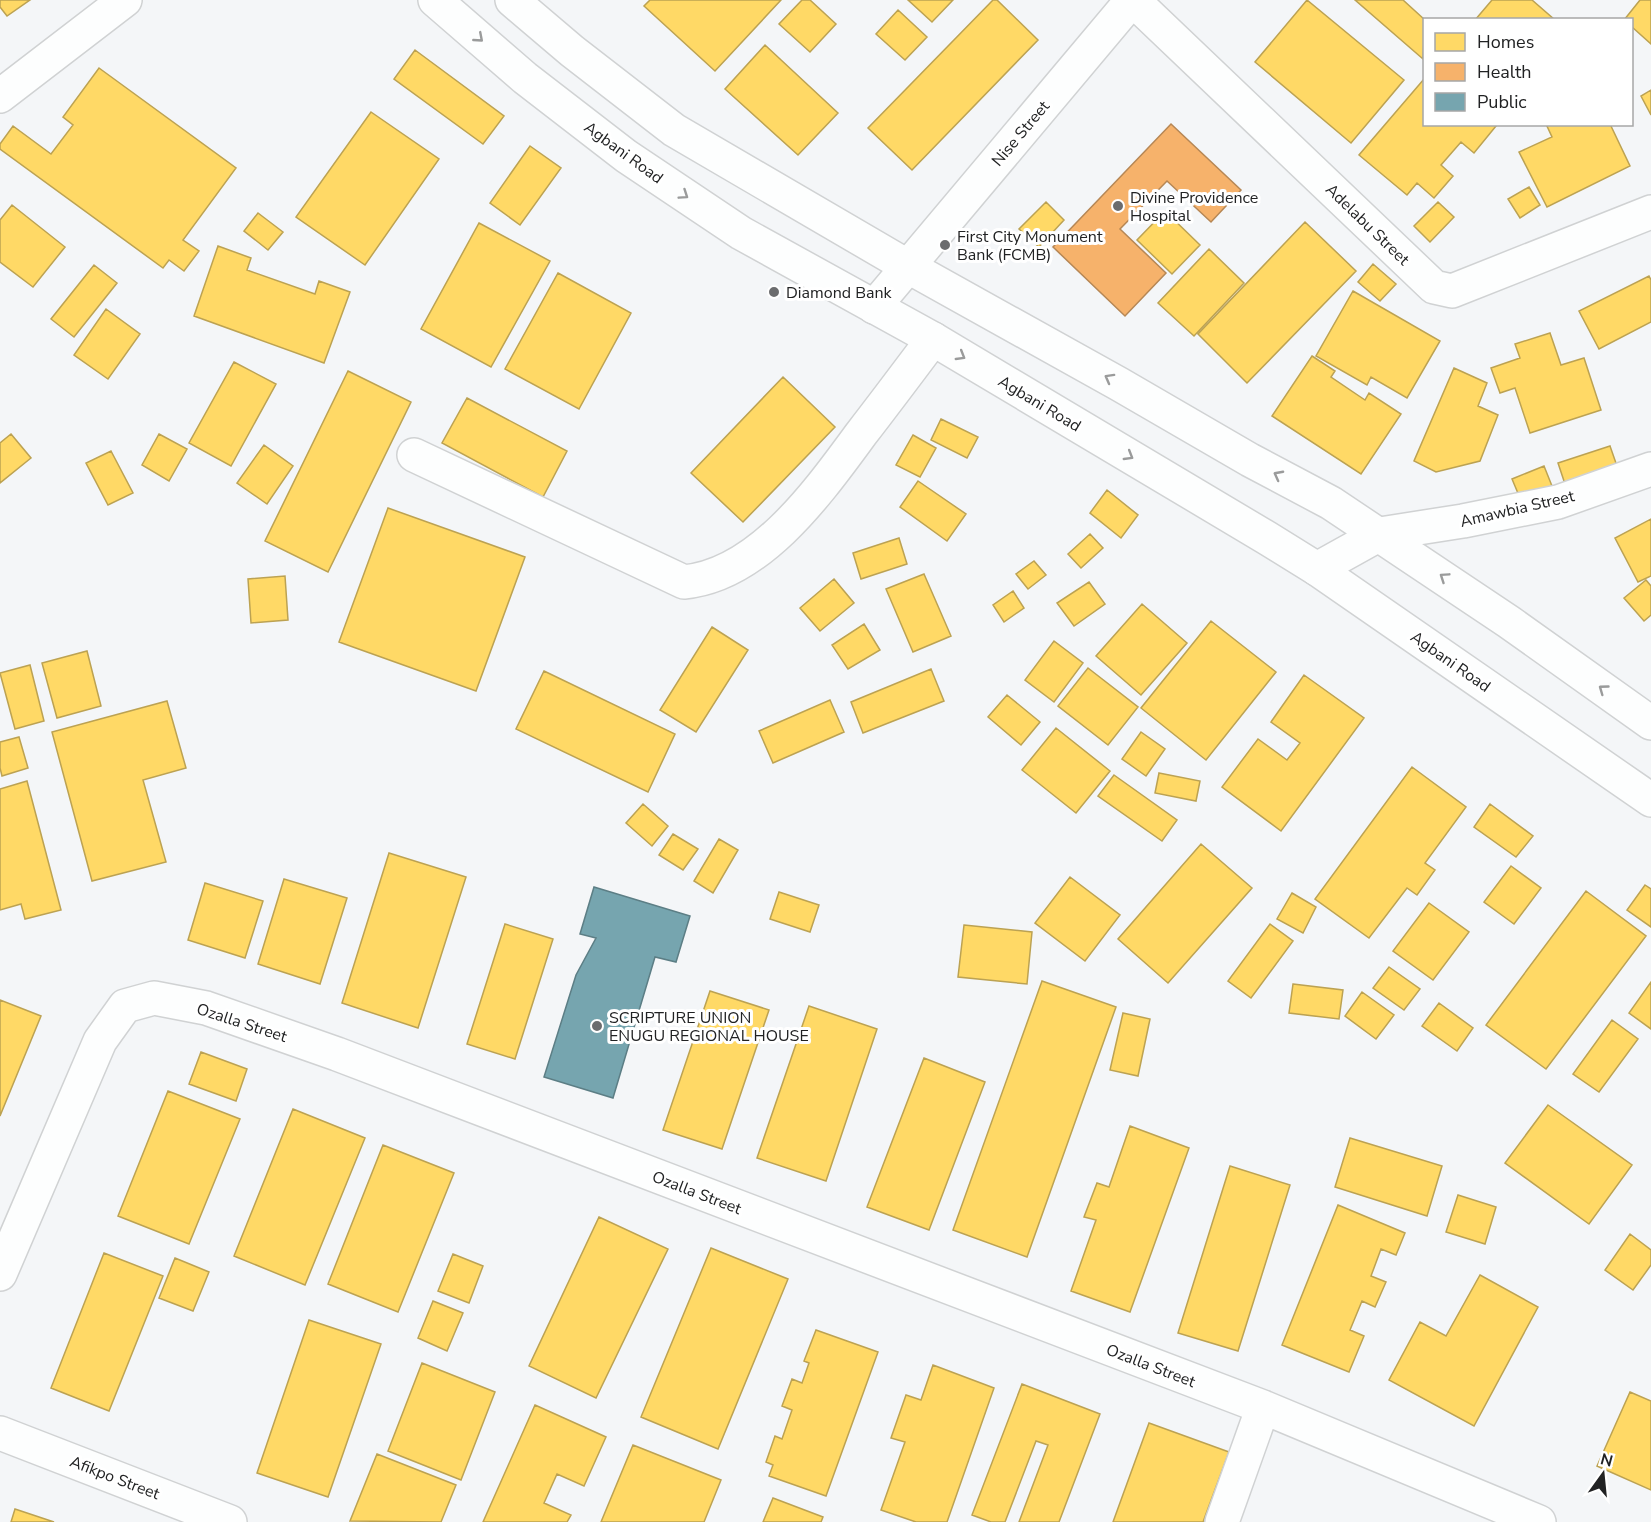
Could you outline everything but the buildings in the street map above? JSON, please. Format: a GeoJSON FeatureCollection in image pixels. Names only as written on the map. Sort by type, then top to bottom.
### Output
{"type":"FeatureCollection","features":[{"type":"Feature","properties":{"kind":"street"},"geometry":{"type":"LineString","coordinates":[[0,96],[125,0]]}},
{"type":"Feature","properties":{"kind":"street","name":"Agbani Road"},"geometry":{"type":"LineString","coordinates":[[435,0],[525,78],[626,156],[741,233],[933,339],[1317,569],[1651,800]]}},
{"type":"Feature","properties":{"kind":"street"},"geometry":{"type":"LineString","coordinates":[[512,0],[674,130],[907,266],[1250,460],[1331,503],[1509,622],[1651,723]]}},
{"type":"Feature","properties":{"kind":"street","name":"Nise Street"},"geometry":{"type":"LineString","coordinates":[[874,307],[1133,0]]}},
{"type":"Feature","properties":{"kind":"street","name":"Adelabu Street"},"geometry":{"type":"LineString","coordinates":[[1133,0],[1434,287],[1452,291],[1651,212]]}},
{"type":"Feature","properties":{"kind":"street"},"geometry":{"type":"LineString","coordinates":[[414,455],[684,582],[700,581],[732,568],[771,540],[815,496],[933,339]]}},
{"type":"Feature","properties":{"kind":"street","name":"Amawbia Street"},"geometry":{"type":"LineString","coordinates":[[1380,534],[1463,521],[1558,502],[1651,469]]}},
{"type":"Feature","properties":{"kind":"street"},"geometry":{"type":"LineString","coordinates":[[1317,569],[1380,534]]}},
{"type":"Feature","properties":{"kind":"street","name":"Ozalla Street"},"geometry":{"type":"LineString","coordinates":[[0,1274],[100,1041],[125,1006],[154,998],[206,1008],[337,1054],[1263,1407],[1539,1522]]}},
{"type":"Feature","properties":{"kind":"street"},"geometry":{"type":"LineString","coordinates":[[1222,1522],[1263,1407]]}},
{"type":"Feature","properties":{"kind":"street","name":"Afikpo Street"},"geometry":{"type":"LineString","coordinates":[[0,1433],[230,1522]]}},
{"type":"Feature","properties":{"kind":"place","name":"Divine Providence Hospital"},"geometry":{"type":"Point","coordinates":[1118,206]}},
{"type":"Feature","properties":{"kind":"place","name":"First City Monument Bank (FCMB)"},"geometry":{"type":"Point","coordinates":[945,245]}},
{"type":"Feature","properties":{"kind":"place","name":"Diamond Bank"},"geometry":{"type":"Point","coordinates":[774,292]}},
{"type":"Feature","properties":{"kind":"place","name":"SCRIPTURE UNION ENUGU REGIONAL HOUSE"},"geometry":{"type":"Point","coordinates":[597,1026]}}]}
